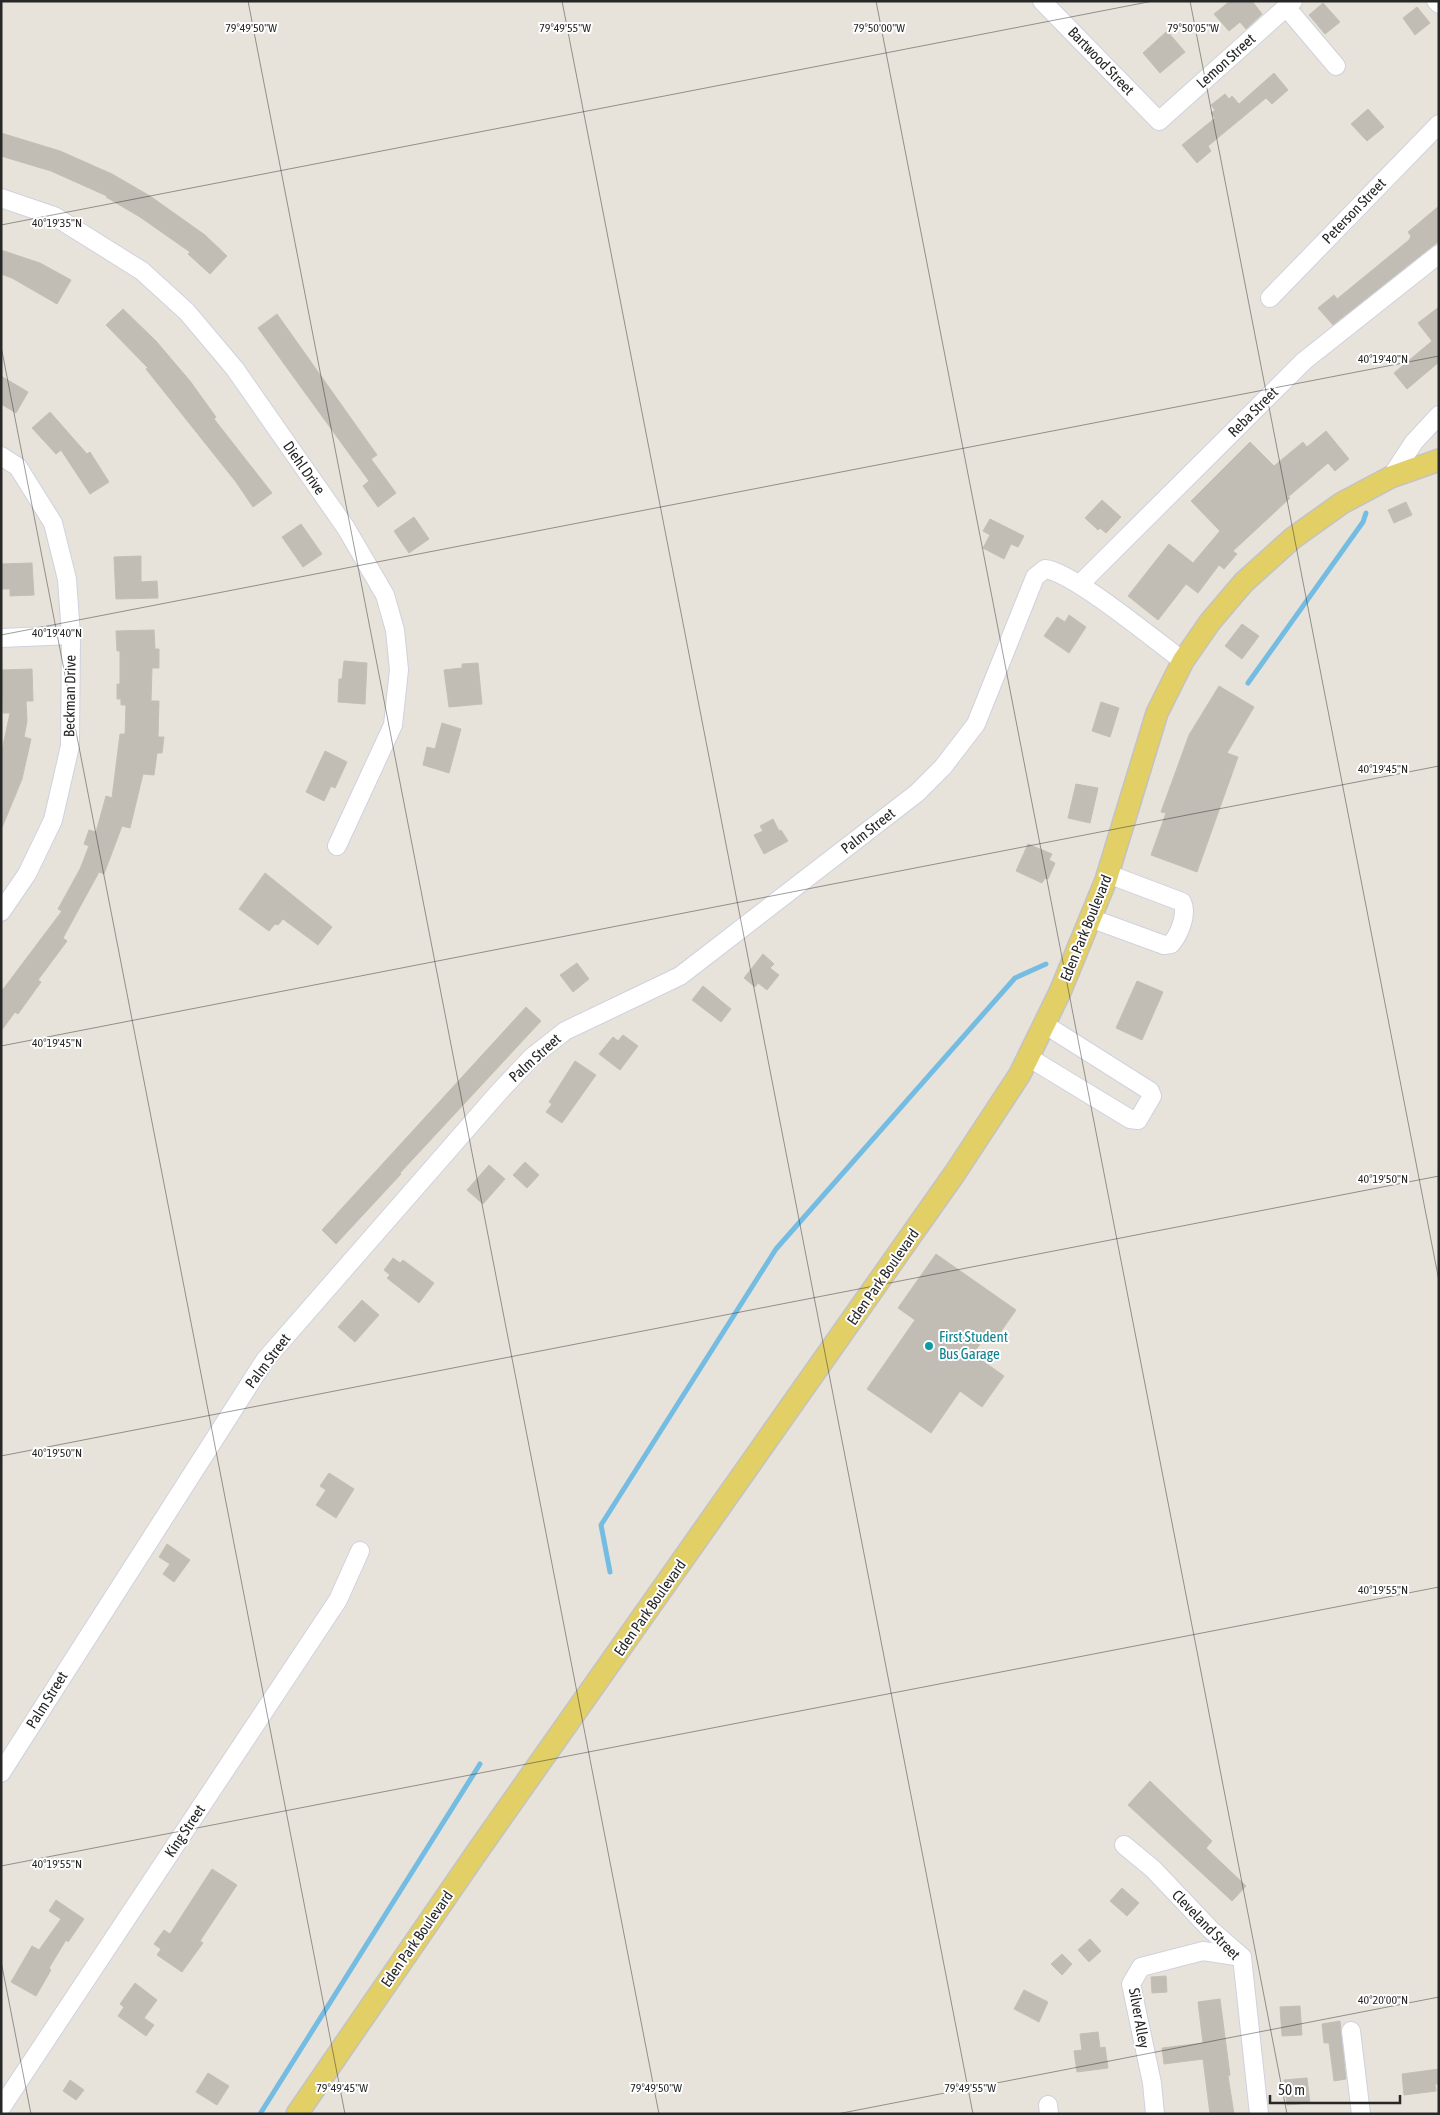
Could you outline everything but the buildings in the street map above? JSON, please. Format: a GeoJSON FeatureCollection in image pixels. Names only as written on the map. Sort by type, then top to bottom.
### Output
{"type":"FeatureCollection","features":[{"type":"Feature","properties":{"kind":"main road","name":"Eden Park Boulevard"},"geometry":{"type":"LineString","coordinates":[[297,2114],[477,1852],[955,1173],[1020,1074],[1060,992],[1108,874],[1157,713],[1183,661],[1210,622],[1244,582],[1286,544],[1342,503],[1391,477],[1439,460]]}},
{"type":"Feature","properties":{"kind":"street","name":"Bartwood Street"},"geometry":{"type":"LineString","coordinates":[[1042,1],[1159,122]]}},
{"type":"Feature","properties":{"kind":"street","name":"Lemon Street"},"geometry":{"type":"LineString","coordinates":[[1159,122],[1290,4]]}},
{"type":"Feature","properties":{"kind":"street"},"geometry":{"type":"LineString","coordinates":[[1290,4],[1336,66]]}},
{"type":"Feature","properties":{"kind":"street","name":"Peterson Street"},"geometry":{"type":"LineString","coordinates":[[1270,298],[1439,124]]}},
{"type":"Feature","properties":{"kind":"street","name":"Diehl Drive"},"geometry":{"type":"LineString","coordinates":[[1,198],[54,216],[142,271],[187,312],[234,369],[340,520],[385,594],[395,630],[398,670],[393,725],[337,846]]}},
{"type":"Feature","properties":{"kind":"street","name":"Reba Street"},"geometry":{"type":"LineString","coordinates":[[1080,584],[1304,361],[1439,254]]}},
{"type":"Feature","properties":{"kind":"street"},"geometry":{"type":"LineString","coordinates":[[1391,477],[1414,442],[1439,415]]}},
{"type":"Feature","properties":{"kind":"street","name":"Beckman Drive"},"geometry":{"type":"LineString","coordinates":[[1,456],[18,467],[53,522],[67,579],[71,635],[70,746],[53,820],[27,874],[1,912]]}},
{"type":"Feature","properties":{"kind":"street","name":"Palm Street"},"geometry":{"type":"LineString","coordinates":[[1,1773],[265,1360],[499,1092],[532,1057],[566,1031],[680,976],[917,793],[943,767],[976,724],[1035,577],[1045,569],[1053,570],[1080,584],[1183,661]]}},
{"type":"Feature","properties":{"kind":"street"},"geometry":{"type":"LineString","coordinates":[[1,638],[71,635]]}},
{"type":"Feature","properties":{"kind":"street"},"geometry":{"type":"LineString","coordinates":[[1090,918],[1164,944],[1171,944],[1176,939],[1185,907],[1182,902],[1108,874]]}},
{"type":"Feature","properties":{"kind":"street"},"geometry":{"type":"LineString","coordinates":[[1028,1057],[1130,1119],[1138,1120],[1152,1096],[1150,1090],[1044,1024]]}},
{"type":"Feature","properties":{"kind":"street","name":"King Street"},"geometry":{"type":"LineString","coordinates":[[1,2108],[338,1600],[360,1551]]}},
{"type":"Feature","properties":{"kind":"street","name":"Cleveland Street"},"geometry":{"type":"LineString","coordinates":[[1124,1845],[1153,1869],[1211,1930],[1242,1957],[1259,2114]]}},
{"type":"Feature","properties":{"kind":"street","name":"Silver Alley"},"geometry":{"type":"LineString","coordinates":[[1155,2114],[1152,2083],[1130,1984],[1141,1966],[1203,1951],[1242,1957]]}},
{"type":"Feature","properties":{"kind":"street"},"geometry":{"type":"LineString","coordinates":[[1351,2031],[1361,2114]]}},
{"type":"Feature","properties":{"kind":"waterway"},"geometry":{"type":"LineString","coordinates":[[1248,683],[1363,522],[1366,513]]}},
{"type":"Feature","properties":{"kind":"waterway"},"geometry":{"type":"LineString","coordinates":[[610,1572],[601,1525],[776,1249],[1015,978],[1046,964]]}},
{"type":"Feature","properties":{"kind":"waterway"},"geometry":{"type":"LineString","coordinates":[[260,2114],[480,1764]]}},
{"type":"Feature","properties":{"kind":"place","name":"First Student Bus Garage"},"geometry":{"type":"Point","coordinates":[929,1346]}}]}
